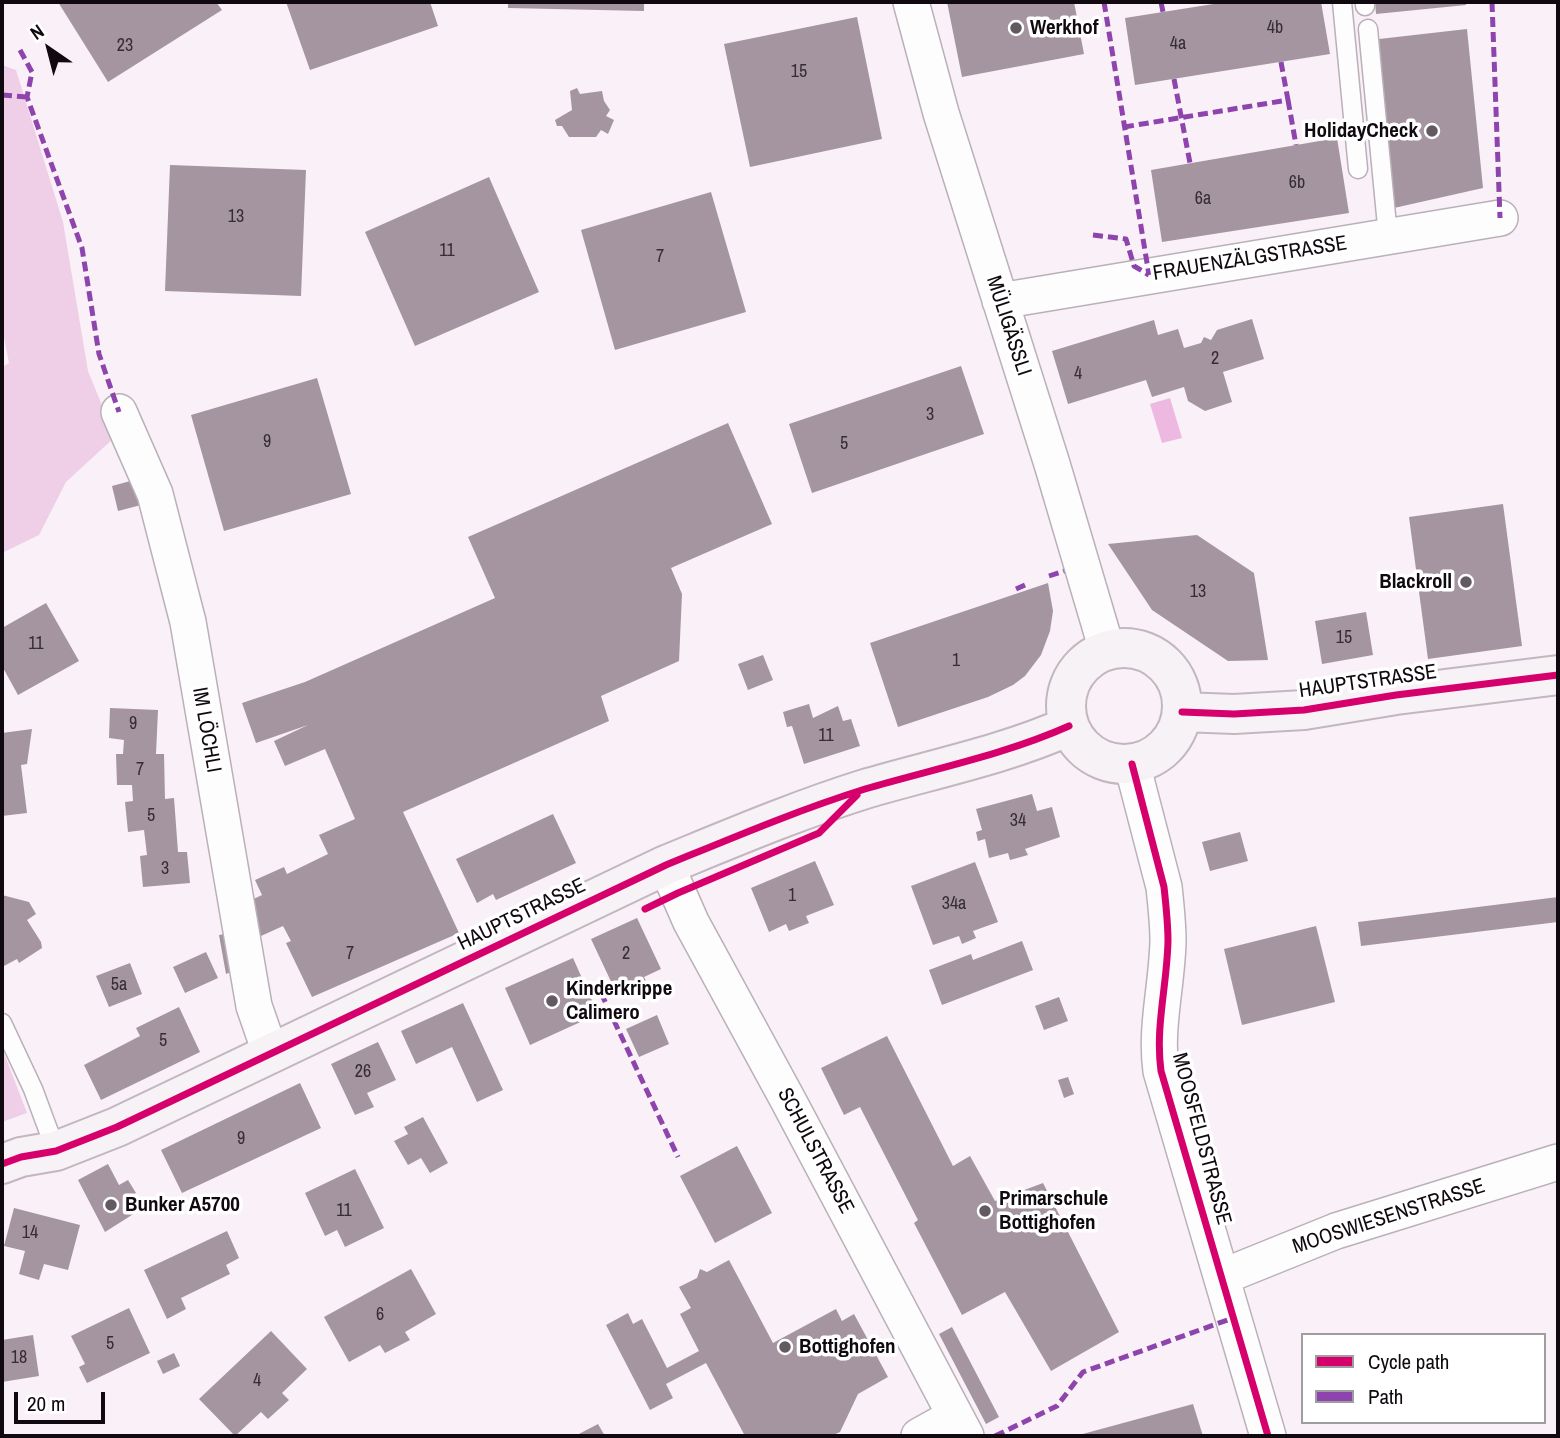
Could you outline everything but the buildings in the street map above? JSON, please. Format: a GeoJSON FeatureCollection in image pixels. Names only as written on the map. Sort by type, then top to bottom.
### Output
{"type":"FeatureCollection","features":[{"type":"Feature","properties":{"kind":"main road"},"geometry":{"type":"LineString","coordinates":[[1126,648],[1145,651],[1161,661],[1174,676],[1181,693],[1182,712],[1171,741],[1160,752],[1132,764],[1116,764],[1094,756],[1076,740],[1065,708],[1068,689],[1076,671],[1090,658],[1107,650],[1126,648]]}},
{"type":"Feature","properties":{"kind":"main road","name":"HAUPTSTRASSE"},"geometry":{"type":"LineString","coordinates":[[1182,712],[1234,714],[1304,710],[1396,695],[1558,676]]}},
{"type":"Feature","properties":{"kind":"main road","name":"HAUPTSTRASSE"},"geometry":{"type":"LineString","coordinates":[[2,1164],[28,1155],[57,1151],[117,1127],[666,864],[750,830],[862,790],[1021,744],[1069,726]]}},
{"type":"Feature","properties":{"kind":"main road","name":"HAUPTSTRASSE"},"geometry":{"type":"LineString","coordinates":[[2,1188],[40,1168],[57,1151]]}},
{"type":"Feature","properties":{"kind":"street","name":"MÜLIGÄSSLI"},"geometry":{"type":"LineString","coordinates":[[911,2],[941,113],[1107,650]]}},
{"type":"Feature","properties":{"kind":"street","name":"FRAUENZÄLGSTRASSE"},"geometry":{"type":"LineString","coordinates":[[1000,301],[1500,218]]}},
{"type":"Feature","properties":{"kind":"street","name":"IM LÖCHLI"},"geometry":{"type":"LineString","coordinates":[[119,412],[155,494],[188,622],[254,1006],[271,1055]]}},
{"type":"Feature","properties":{"kind":"street","name":"MOOSFELDSTRASSE"},"geometry":{"type":"LineString","coordinates":[[1132,764],[1164,887],[1168,943],[1158,1045],[1161,1071],[1268,1436]]}},
{"type":"Feature","properties":{"kind":"street","name":"SCHULSTRASSE"},"geometry":{"type":"LineString","coordinates":[[666,864],[691,922],[789,1100],[961,1426]]}},
{"type":"Feature","properties":{"kind":"street","name":"MOOSWIESENSTRASSE"},"geometry":{"type":"LineString","coordinates":[[1222,1277],[1336,1231],[1558,1162]]}},
{"type":"Feature","properties":{"kind":"street"},"geometry":{"type":"LineString","coordinates":[[919,1436],[961,1426]]}},
{"type":"Feature","properties":{"kind":"lane"},"geometry":{"type":"LineString","coordinates":[[1342,2],[1358,169]]}},
{"type":"Feature","properties":{"kind":"lane"},"geometry":{"type":"LineString","coordinates":[[1368,29],[1378,75],[1388,236]]}},
{"type":"Feature","properties":{"kind":"lane"},"geometry":{"type":"LineString","coordinates":[[2,1023],[28,1077],[57,1151]]}},
{"type":"Feature","properties":{"kind":"shaded area"},"geometry":{"type":"Polygon","coordinates":[[[2,65],[16,70],[63,222],[88,371],[115,437],[66,482],[39,535],[2,553],[2,367],[9,363],[2,327],[2,65]]]}},
{"type":"Feature","properties":{"kind":"shaded area"},"geometry":{"type":"Polygon","coordinates":[[[1170,398],[1182,438],[1162,443],[1150,404],[1170,398]]]}},
{"type":"Feature","properties":{"kind":"shaded area"},"geometry":{"type":"Polygon","coordinates":[[[2,1048],[27,1113],[2,1122],[2,1048]]]}},
{"type":"Feature","properties":{"kind":"marked path"},"geometry":{"type":"LineString","coordinates":[[1104,2],[1149,275]]}},
{"type":"Feature","properties":{"kind":"marked path"},"geometry":{"type":"LineString","coordinates":[[1161,2],[1163,12]]}},
{"type":"Feature","properties":{"kind":"marked path"},"geometry":{"type":"LineString","coordinates":[[1492,2],[1500,218]]}},
{"type":"Feature","properties":{"kind":"marked path"},"geometry":{"type":"LineString","coordinates":[[20,50],[32,72],[27,97],[82,248],[99,354],[119,412]]}},
{"type":"Feature","properties":{"kind":"marked path"},"geometry":{"type":"LineString","coordinates":[[1124,127],[1288,100],[1281,62]]}},
{"type":"Feature","properties":{"kind":"marked path"},"geometry":{"type":"LineString","coordinates":[[1174,79],[1190,163]]}},
{"type":"Feature","properties":{"kind":"marked path"},"geometry":{"type":"LineString","coordinates":[[2,95],[27,97]]}},
{"type":"Feature","properties":{"kind":"marked path"},"geometry":{"type":"LineString","coordinates":[[1288,100],[1296,145]]}},
{"type":"Feature","properties":{"kind":"marked path"},"geometry":{"type":"LineString","coordinates":[[1093,235],[1126,239],[1134,266],[1149,275]]}},
{"type":"Feature","properties":{"kind":"marked path"},"geometry":{"type":"LineString","coordinates":[[1049,576],[1064,571]]}},
{"type":"Feature","properties":{"kind":"marked path"},"geometry":{"type":"LineString","coordinates":[[1016,589],[1025,585]]}},
{"type":"Feature","properties":{"kind":"marked path"},"geometry":{"type":"LineString","coordinates":[[601,993],[678,1157]]}},
{"type":"Feature","properties":{"kind":"marked path"},"geometry":{"type":"LineString","coordinates":[[995,1436],[1057,1406],[1083,1372],[1233,1318]]}},
{"type":"Feature","properties":{"kind":"cycle path"},"geometry":{"type":"LineString","coordinates":[[1182,712],[1234,714],[1304,710],[1396,695],[1558,675]]}},
{"type":"Feature","properties":{"kind":"cycle path"},"geometry":{"type":"LineString","coordinates":[[2,1164],[21,1157],[56,1151],[117,1127],[666,865],[840,797],[994,753],[1069,726]]}},
{"type":"Feature","properties":{"kind":"cycle path"},"geometry":{"type":"LineString","coordinates":[[1132,764],[1164,887],[1166,907],[1168,941],[1159,1038],[1161,1071],[1268,1436]]}},
{"type":"Feature","properties":{"kind":"cycle path"},"geometry":{"type":"LineString","coordinates":[[645,909],[819,833],[857,795]]}},
{"type":"Feature","properties":{"kind":"place","name":"Werkhof"},"geometry":{"type":"Point","coordinates":[1016,28]}},
{"type":"Feature","properties":{"kind":"place","name":"HolidayCheck"},"geometry":{"type":"Point","coordinates":[1432,131]}},
{"type":"Feature","properties":{"kind":"place","name":"Blackroll"},"geometry":{"type":"Point","coordinates":[1466,582]}},
{"type":"Feature","properties":{"kind":"place","name":"Kinderkrippe Calimero"},"geometry":{"type":"Point","coordinates":[552,1001]}},
{"type":"Feature","properties":{"kind":"place","name":"Bunker A5700"},"geometry":{"type":"Point","coordinates":[111,1205]}},
{"type":"Feature","properties":{"kind":"place","name":"Primarschule Bottighofen"},"geometry":{"type":"Point","coordinates":[985,1211]}},
{"type":"Feature","properties":{"kind":"place","name":"Bottighofen"},"geometry":{"type":"Point","coordinates":[785,1347]}}]}
